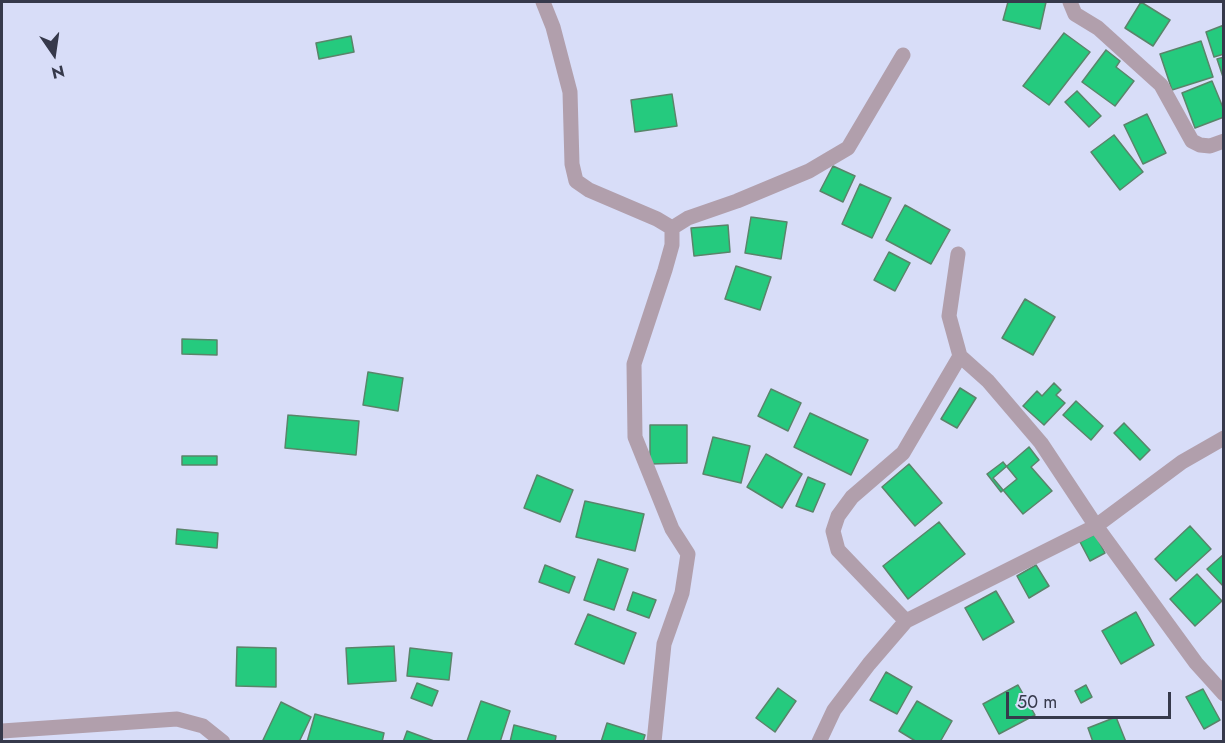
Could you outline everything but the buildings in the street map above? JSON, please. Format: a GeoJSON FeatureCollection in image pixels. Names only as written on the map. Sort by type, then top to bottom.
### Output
{"type":"FeatureCollection","features":[{"type":"Feature","properties":{"kind":"street"},"geometry":{"type":"LineString","coordinates":[[543,2],[553,27],[570,92],[572,164],[576,181],[589,190],[657,219],[672,228]]}},
{"type":"Feature","properties":{"kind":"street"},"geometry":{"type":"LineString","coordinates":[[1070,2],[1075,14],[1098,28],[1161,85],[1192,141],[1200,146],[1210,146],[1224,141]]}},
{"type":"Feature","properties":{"kind":"street"},"geometry":{"type":"LineString","coordinates":[[672,228],[688,219],[809,171],[848,148],[903,55]]}},
{"type":"Feature","properties":{"kind":"street"},"geometry":{"type":"LineString","coordinates":[[654,741],[664,644],[682,593],[688,554],[672,529],[635,437],[634,364],[672,245],[672,228]]}},
{"type":"Feature","properties":{"kind":"street"},"geometry":{"type":"LineString","coordinates":[[958,254],[949,316],[960,356],[988,381],[1041,443],[1096,526],[1196,663],[1224,694]]}},
{"type":"Feature","properties":{"kind":"street"},"geometry":{"type":"LineString","coordinates":[[906,621],[838,550],[833,531],[838,516],[852,497],[903,453],[960,356]]}},
{"type":"Feature","properties":{"kind":"street"},"geometry":{"type":"LineString","coordinates":[[819,741],[834,710],[906,621],[1096,526],[1182,462],[1224,438]]}},
{"type":"Feature","properties":{"kind":"street"},"geometry":{"type":"LineString","coordinates":[[2,731],[177,719],[203,726],[223,741]]}}]}
